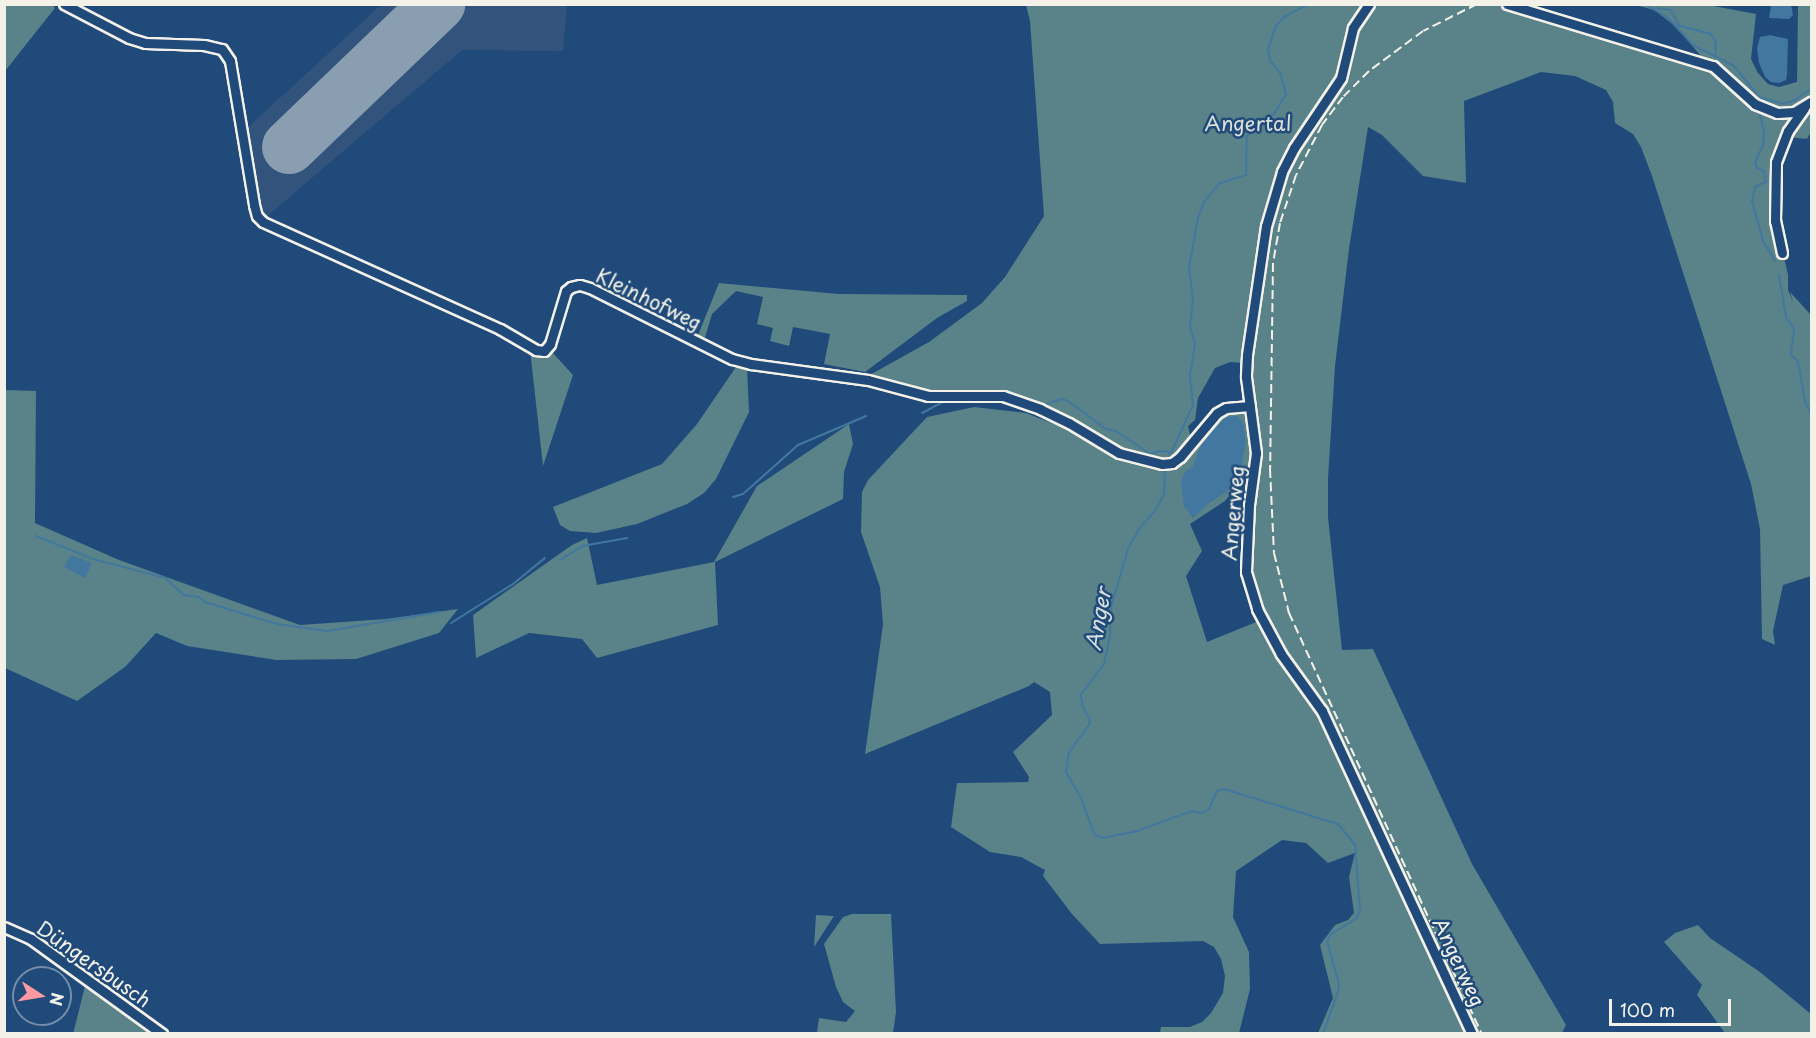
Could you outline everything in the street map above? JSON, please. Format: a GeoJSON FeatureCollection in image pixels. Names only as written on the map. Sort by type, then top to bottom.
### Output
{"type":"FeatureCollection","features":[{"type":"Feature","properties":{"kind":"street","name":"Kleinhofweg"},"geometry":{"type":"LineString","coordinates":[[64,4],[129,38],[145,43],[204,45],[222,49],[230,61],[254,205],[257,216],[263,222],[500,329],[536,350],[544,351],[550,344],[566,291],[571,286],[580,285],[732,359],[751,364],[868,380],[928,396],[1003,396],[1060,418],[1119,453],[1167,463],[1217,413],[1226,408],[1250,406]]}},
{"type":"Feature","properties":{"kind":"street","name":"Angerweg"},"geometry":{"type":"LineString","coordinates":[[1369,4],[1353,28],[1341,78],[1294,148],[1271,200],[1246,355],[1256,453],[1246,542],[1246,572],[1249,587],[1281,654],[1322,711],[1338,751],[1472,1034]]}},
{"type":"Feature","properties":{"kind":"street"},"geometry":{"type":"LineString","coordinates":[[1507,4],[1699,61],[1722,72],[1755,104],[1784,114],[1809,103]]}},
{"type":"Feature","properties":{"kind":"street"},"geometry":{"type":"LineString","coordinates":[[1782,253],[1774,221],[1774,177],[1778,156],[1788,131],[1809,103]]}},
{"type":"Feature","properties":{"kind":"street"},"geometry":{"type":"LineString","coordinates":[[1784,114],[1788,131]]}},
{"type":"Feature","properties":{"kind":"street","name":"Düngersbusch"},"geometry":{"type":"LineString","coordinates":[[4,927],[31,939],[162,1034]]}},
{"type":"Feature","properties":{"kind":"shaded area"},"geometry":{"type":"Polygon","coordinates":[[[381,5],[567,5],[563,51],[462,50],[265,218],[246,129],[381,5]]]}},
{"type":"Feature","properties":{"kind":"shaded area"},"geometry":{"type":"Polygon","coordinates":[[[1771,5],[1791,5],[1793,15],[1789,19],[1769,18],[1771,5]]]}},
{"type":"Feature","properties":{"kind":"shaded area"},"geometry":{"type":"Polygon","coordinates":[[[1770,35],[1788,39],[1786,80],[1779,83],[1771,82],[1765,77],[1759,63],[1757,48],[1760,37],[1770,35]]]}},
{"type":"Feature","properties":{"kind":"shaded area"},"geometry":{"type":"Polygon","coordinates":[[[1237,416],[1243,422],[1246,441],[1239,479],[1232,488],[1209,503],[1193,518],[1184,506],[1181,481],[1185,472],[1193,466],[1203,440],[1226,417],[1237,416]]]}},
{"type":"Feature","properties":{"kind":"shaded area"},"geometry":{"type":"Polygon","coordinates":[[[71,555],[92,563],[85,578],[64,567],[71,555]]]}},
{"type":"Feature","properties":{"kind":"green space"},"geometry":{"type":"Polygon","coordinates":[[[5,4],[53,5],[55,8],[5,71],[5,4]]]}},
{"type":"Feature","properties":{"kind":"green space","name":"Angertal"},"geometry":{"type":"Polygon","coordinates":[[[1026,5],[1505,5],[1700,60],[1701,56],[1674,25],[1654,10],[1636,5],[1708,5],[1756,14],[1751,59],[1758,73],[1768,84],[1779,87],[1797,82],[1798,5],[1811,5],[1811,132],[1807,139],[1787,137],[1781,151],[1776,222],[1788,275],[1788,290],[1793,302],[1790,292],[1811,315],[1811,576],[1783,585],[1773,631],[1775,645],[1762,639],[1760,529],[1751,484],[1652,176],[1641,147],[1633,134],[1615,123],[1613,102],[1606,90],[1575,76],[1541,72],[1464,101],[1466,183],[1423,176],[1382,135],[1368,127],[1349,249],[1335,366],[1328,479],[1328,517],[1342,650],[1373,649],[1472,864],[1566,1025],[1562,1033],[1318,1033],[1333,998],[1320,945],[1335,925],[1348,920],[1354,913],[1349,877],[1355,853],[1328,863],[1306,843],[1282,840],[1236,871],[1233,917],[1249,952],[1250,989],[1239,1033],[1160,1033],[1161,1027],[1190,1027],[1202,1022],[1211,1013],[1223,993],[1225,976],[1221,959],[1214,947],[1203,941],[1100,944],[1072,914],[1043,876],[1045,870],[1021,857],[990,852],[951,827],[957,783],[1028,782],[1029,777],[1013,752],[1052,715],[1050,692],[1034,682],[865,754],[883,624],[880,587],[861,532],[862,492],[868,480],[927,417],[974,407],[1026,413],[1064,428],[1064,419],[1020,399],[954,398],[866,377],[929,342],[982,303],[1005,277],[1044,216],[1030,21],[1026,5]],[[1230,362],[1215,368],[1198,398],[1195,420],[1188,426],[1191,439],[1210,420],[1245,404],[1244,363],[1230,362]],[[1250,470],[1225,501],[1190,524],[1202,551],[1186,576],[1207,642],[1261,620],[1250,587],[1250,470]]]}},
{"type":"Feature","properties":{"kind":"green space"},"geometry":{"type":"Polygon","coordinates":[[[719,283],[839,294],[967,295],[967,301],[937,318],[865,372],[824,364],[830,334],[793,327],[789,346],[770,341],[773,328],[757,324],[763,297],[736,291],[712,314],[703,344],[696,340],[719,283]]]}},
{"type":"Feature","properties":{"kind":"green space"},"geometry":{"type":"Polygon","coordinates":[[[530,350],[541,357],[551,351],[573,375],[543,466],[530,350]]]}},
{"type":"Feature","properties":{"kind":"green space"},"geometry":{"type":"Polygon","coordinates":[[[738,364],[747,368],[749,412],[716,479],[704,493],[687,504],[637,524],[596,533],[570,531],[560,525],[553,507],[662,464],[697,424],[738,364]]]}},
{"type":"Feature","properties":{"kind":"green space"},"geometry":{"type":"Polygon","coordinates":[[[5,390],[36,391],[35,523],[119,560],[300,625],[386,619],[458,609],[439,633],[356,659],[276,660],[187,646],[156,633],[125,667],[77,701],[5,668],[5,390]]]}},
{"type":"Feature","properties":{"kind":"green space"},"geometry":{"type":"Polygon","coordinates":[[[849,424],[853,444],[844,472],[843,499],[715,562],[718,625],[597,658],[582,639],[529,633],[476,658],[473,615],[572,545],[587,538],[597,585],[714,562],[757,486],[849,424]]]}},
{"type":"Feature","properties":{"kind":"green space"},"geometry":{"type":"Polygon","coordinates":[[[852,914],[891,914],[896,1012],[893,1033],[817,1033],[819,1018],[846,1022],[855,1011],[843,1002],[836,987],[824,944],[843,917],[852,914]]]}},
{"type":"Feature","properties":{"kind":"green space"},"geometry":{"type":"Polygon","coordinates":[[[816,915],[834,916],[814,947],[816,915]]]}},
{"type":"Feature","properties":{"kind":"green space"},"geometry":{"type":"Polygon","coordinates":[[[1698,925],[1710,938],[1760,972],[1811,1014],[1811,1033],[1725,1033],[1697,995],[1702,985],[1664,942],[1675,933],[1698,925]]]}},
{"type":"Feature","properties":{"kind":"green space"},"geometry":{"type":"Polygon","coordinates":[[[86,982],[152,1031],[151,1034],[73,1034],[86,982]]]}},
{"type":"Feature","properties":{"kind":"waterway","name":"Anger"},"geometry":{"type":"LineString","coordinates":[[1168,460],[1193,405],[1190,375],[1195,343],[1190,328],[1193,300],[1189,267],[1198,218],[1204,202],[1220,183],[1246,175],[1247,136],[1259,121],[1274,114],[1286,94],[1280,73],[1270,60],[1268,49],[1276,26],[1284,17],[1308,4]]}},
{"type":"Feature","properties":{"kind":"waterway","name":"Anger"},"geometry":{"type":"LineString","coordinates":[[1645,4],[1667,17],[1693,45],[1734,66],[1759,97],[1783,104],[1795,100],[1812,88]]}},
{"type":"Feature","properties":{"kind":"waterway","name":"Anger"},"geometry":{"type":"LineString","coordinates":[[1656,8],[1671,10],[1679,25]]}},
{"type":"Feature","properties":{"kind":"waterway","name":"Anger"},"geometry":{"type":"LineString","coordinates":[[1677,25],[1711,34],[1716,43],[1715,56]]}},
{"type":"Feature","properties":{"kind":"waterway"},"geometry":{"type":"LineString","coordinates":[[1759,110],[1764,132],[1763,145],[1755,162],[1757,168],[1764,171],[1766,182],[1755,187],[1752,201],[1763,241],[1775,261]]}},
{"type":"Feature","properties":{"kind":"waterway"},"geometry":{"type":"LineString","coordinates":[[1779,275],[1786,317],[1794,329],[1791,355],[1798,362],[1805,401],[1812,417]]}},
{"type":"Feature","properties":{"kind":"waterway"},"geometry":{"type":"LineString","coordinates":[[1044,405],[1061,399],[1068,401],[1106,429],[1116,431],[1150,454],[1160,451],[1171,452]]}},
{"type":"Feature","properties":{"kind":"waterway"},"geometry":{"type":"LineString","coordinates":[[922,413],[946,400]]}},
{"type":"Feature","properties":{"kind":"waterway"},"geometry":{"type":"LineString","coordinates":[[733,497],[743,494],[798,445],[866,416]]}},
{"type":"Feature","properties":{"kind":"waterway","name":"Anger"},"geometry":{"type":"LineString","coordinates":[[1165,468],[1164,494],[1128,549],[1111,607],[1110,636],[1104,664],[1081,695],[1082,705],[1090,720],[1089,725],[1069,753],[1066,772],[1081,798],[1094,834],[1102,838],[1134,832],[1192,811],[1202,813],[1209,809],[1217,791],[1224,789],[1338,824],[1355,845],[1360,910],[1357,918],[1331,934],[1327,941],[1339,984],[1323,1034]]}},
{"type":"Feature","properties":{"kind":"waterway"},"geometry":{"type":"LineString","coordinates":[[36,536],[93,559],[165,578],[184,595],[199,597],[205,602],[277,624],[327,631],[439,612]]}},
{"type":"Feature","properties":{"kind":"waterway"},"geometry":{"type":"LineString","coordinates":[[560,560],[582,546],[627,538]]}},
{"type":"Feature","properties":{"kind":"waterway"},"geometry":{"type":"LineString","coordinates":[[451,623],[513,584],[545,558]]}},
{"type":"Feature","properties":{"kind":"runway"},"geometry":{"type":"LineString","coordinates":[[289,147],[438,4]]}},
{"type":"Feature","properties":{"kind":"railway"},"geometry":{"type":"LineString","coordinates":[[1477,4],[1423,31],[1369,71],[1343,97],[1322,125],[1296,175],[1280,223],[1273,263],[1270,469],[1274,553],[1289,613],[1482,1034]]}}]}
